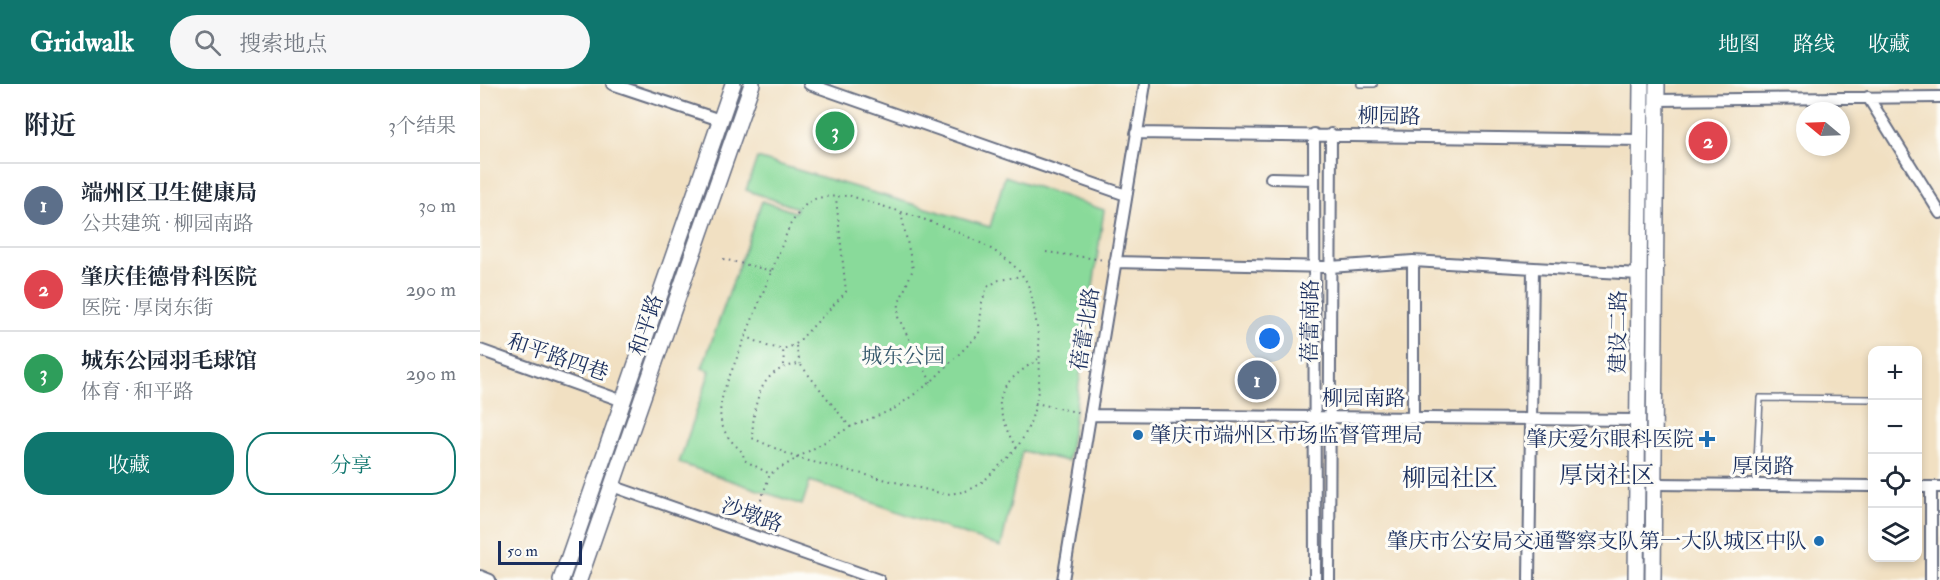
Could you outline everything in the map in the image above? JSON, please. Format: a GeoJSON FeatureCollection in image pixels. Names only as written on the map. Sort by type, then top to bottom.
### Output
{"type":"FeatureCollection","features":[{"type":"Feature","properties":{"kind":"main road","name":"和平路"},"geometry":{"type":"LineString","coordinates":[[561,580],[733,84]]}},
{"type":"Feature","properties":{"kind":"main road","name":"和平路"},"geometry":{"type":"LineString","coordinates":[[579,580],[752,84]]}},
{"type":"Feature","properties":{"kind":"main road","name":"建设二路"},"geometry":{"type":"LineString","coordinates":[[1636,580],[1641,84]]}},
{"type":"Feature","properties":{"kind":"main road","name":"建设二路"},"geometry":{"type":"LineString","coordinates":[[1653,580],[1658,84]]}},
{"type":"Feature","properties":{"kind":"street"},"geometry":{"type":"LineString","coordinates":[[612,84],[720,120]]}},
{"type":"Feature","properties":{"kind":"street"},"geometry":{"type":"LineString","coordinates":[[809,84],[1126,195]]}},
{"type":"Feature","properties":{"kind":"street","name":"蓓蕾北路"},"geometry":{"type":"LineString","coordinates":[[1063,580],[1145,84]]}},
{"type":"Feature","properties":{"kind":"street"},"geometry":{"type":"LineString","coordinates":[[1868,97],[1940,213]]}},
{"type":"Feature","properties":{"kind":"street"},"geometry":{"type":"LineString","coordinates":[[1657,100],[1940,97]]}},
{"type":"Feature","properties":{"kind":"street","name":"柳园路"},"geometry":{"type":"LineString","coordinates":[[1136,133],[1641,140]]}},
{"type":"Feature","properties":{"kind":"street","name":"蓓蕾南路"},"geometry":{"type":"LineString","coordinates":[[1314,134],[1315,580]]}},
{"type":"Feature","properties":{"kind":"street","name":"蓓蕾南路"},"geometry":{"type":"LineString","coordinates":[[1329,580],[1331,134]]}},
{"type":"Feature","properties":{"kind":"street"},"geometry":{"type":"LineString","coordinates":[[1271,178],[1314,179]]}},
{"type":"Feature","properties":{"kind":"street"},"geometry":{"type":"LineString","coordinates":[[1413,261],[1413,418]]}},
{"type":"Feature","properties":{"kind":"street"},"geometry":{"type":"LineString","coordinates":[[1115,262],[1330,267],[1413,261],[1639,274]]}},
{"type":"Feature","properties":{"kind":"street"},"geometry":{"type":"LineString","coordinates":[[1529,580],[1533,268]]}},
{"type":"Feature","properties":{"kind":"street","name":"和平路四巷"},"geometry":{"type":"LineString","coordinates":[[480,350],[623,401]]}},
{"type":"Feature","properties":{"kind":"street","name":"柳园南路"},"geometry":{"type":"LineString","coordinates":[[1090,415],[1638,420]]}},
{"type":"Feature","properties":{"kind":"street","name":"厚岗路"},"geometry":{"type":"LineString","coordinates":[[1654,484],[1868,486]]}},
{"type":"Feature","properties":{"kind":"street","name":"沙墩路"},"geometry":{"type":"LineString","coordinates":[[612,486],[879,580]]}},
{"type":"Feature","properties":{"kind":"street"},"geometry":{"type":"LineString","coordinates":[[1931,580],[1935,487]]}},
{"type":"Feature","properties":{"kind":"street"},"geometry":{"type":"LineString","coordinates":[[480,576],[490,580]]}},
{"type":"Feature","properties":{"kind":"lane"},"geometry":{"type":"LineString","coordinates":[[1360,84],[1374,84]]}},
{"type":"Feature","properties":{"kind":"lane"},"geometry":{"type":"LineString","coordinates":[[1755,485],[1760,398],[1868,399]]}},
{"type":"Feature","properties":{"kind":"path"},"geometry":{"type":"LineString","coordinates":[[770,474],[744,460],[743,451],[722,428],[718,411],[745,336],[790,225],[804,205],[819,197],[836,198],[848,195],[962,233],[987,245],[1023,276],[1031,294],[1037,324],[1039,358],[1038,390],[1029,425],[1017,448],[979,486],[962,493],[944,494],[797,458],[752,438],[754,405],[767,378],[784,365],[800,364]]}},
{"type":"Feature","properties":{"kind":"path"},"geometry":{"type":"LineString","coordinates":[[745,336],[766,346],[783,349],[795,345],[846,292],[836,198]]}},
{"type":"Feature","properties":{"kind":"path"},"geometry":{"type":"LineString","coordinates":[[901,213],[912,269],[899,303],[898,317],[931,382]]}},
{"type":"Feature","properties":{"kind":"path"},"geometry":{"type":"LineString","coordinates":[[1046,252],[1115,262]]}},
{"type":"Feature","properties":{"kind":"path"},"geometry":{"type":"LineString","coordinates":[[723,259],[771,271]]}},
{"type":"Feature","properties":{"kind":"path"},"geometry":{"type":"LineString","coordinates":[[750,535],[770,474],[850,427],[894,409],[931,382],[980,333],[982,302],[987,287],[999,280],[1023,276]]}},
{"type":"Feature","properties":{"kind":"path"},"geometry":{"type":"LineString","coordinates":[[795,345],[800,364],[850,427]]}},
{"type":"Feature","properties":{"kind":"path"},"geometry":{"type":"LineString","coordinates":[[783,349],[784,365]]}},
{"type":"Feature","properties":{"kind":"path"},"geometry":{"type":"LineString","coordinates":[[1017,448],[1001,419],[999,398],[1004,386],[1039,358]]}},
{"type":"Feature","properties":{"kind":"path"},"geometry":{"type":"LineString","coordinates":[[1035,403],[1090,415]]}},
{"type":"Feature","properties":{"kind":"green space","name":"城东公园"},"geometry":{"type":"Polygon","coordinates":[[[757,158],[990,227],[1005,176],[1104,210],[1068,461],[1022,451],[1001,547],[810,481],[802,505],[679,463],[710,371],[702,368],[762,201],[795,212],[797,208],[746,190],[757,158]]]}},
{"type":"Feature","properties":{"kind":"place","name":"城东公园羽毛球馆"},"geometry":{"type":"Point","coordinates":[835,131]}},
{"type":"Feature","properties":{"kind":"place","name":"肇庆佳德骨科医院"},"geometry":{"type":"Point","coordinates":[1708,141]}},
{"type":"Feature","properties":{"kind":"place","name":"端州区卫生健康局"},"geometry":{"type":"Point","coordinates":[1257,380]}},
{"type":"Feature","properties":{"kind":"place","name":"肇庆市端州区市场监督管理局"},"geometry":{"type":"Point","coordinates":[1138,435]}},
{"type":"Feature","properties":{"kind":"place","name":"肇庆爱尔眼科医院"},"geometry":{"type":"Point","coordinates":[1707,439]}},
{"type":"Feature","properties":{"kind":"place","name":"肇庆市公安局交通警察支队第一大队城区中队"},"geometry":{"type":"Point","coordinates":[1819,541]}},
{"type":"Feature","properties":{"kind":"district","name":"厚岗社区"},"geometry":{"type":"Point","coordinates":[1607,475]}},
{"type":"Feature","properties":{"kind":"district","name":"柳园社区"},"geometry":{"type":"Point","coordinates":[1450,478]}}]}
